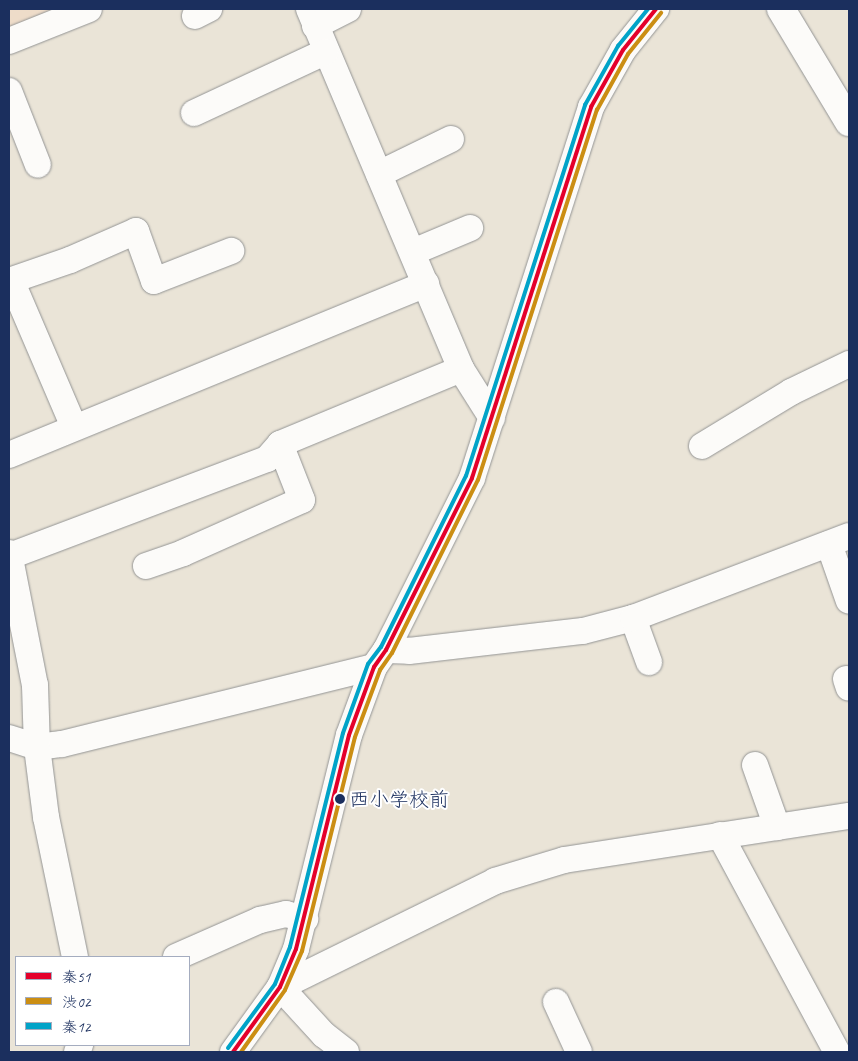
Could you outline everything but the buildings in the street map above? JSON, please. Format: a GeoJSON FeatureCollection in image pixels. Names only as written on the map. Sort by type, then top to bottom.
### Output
{"type":"FeatureCollection","features":[{"type":"Feature","properties":{"kind":"highway"},"geometry":{"type":"LineString","coordinates":[[781,9],[849,122]]}},
{"type":"Feature","properties":{"kind":"street"},"geometry":{"type":"LineString","coordinates":[[9,41],[89,9]]}},
{"type":"Feature","properties":{"kind":"street"},"geometry":{"type":"LineString","coordinates":[[348,9],[312,17],[325,52],[413,252],[461,369],[492,418]]}},
{"type":"Feature","properties":{"kind":"street"},"geometry":{"type":"LineString","coordinates":[[233,1052],[280,988],[305,919],[349,735],[380,658],[472,478],[591,108],[623,50],[656,9]]}},
{"type":"Feature","properties":{"kind":"street"},"geometry":{"type":"LineString","coordinates":[[194,113],[325,52]]}},
{"type":"Feature","properties":{"kind":"street"},"geometry":{"type":"LineString","coordinates":[[9,91],[38,165]]}},
{"type":"Feature","properties":{"kind":"street"},"geometry":{"type":"LineString","coordinates":[[379,174],[451,139]]}},
{"type":"Feature","properties":{"kind":"street"},"geometry":{"type":"LineString","coordinates":[[413,252],[470,228]]}},
{"type":"Feature","properties":{"kind":"street"},"geometry":{"type":"LineString","coordinates":[[74,427],[10,281],[70,260],[136,230],[154,281],[231,251]]}},
{"type":"Feature","properties":{"kind":"street"},"geometry":{"type":"LineString","coordinates":[[9,455],[426,284]]}},
{"type":"Feature","properties":{"kind":"street"},"geometry":{"type":"LineString","coordinates":[[702,446],[791,392],[849,364]]}},
{"type":"Feature","properties":{"kind":"street"},"geometry":{"type":"LineString","coordinates":[[75,956],[46,817],[38,747],[35,685],[9,555],[267,459],[280,444],[461,369]]}},
{"type":"Feature","properties":{"kind":"street"},"geometry":{"type":"LineString","coordinates":[[146,566],[183,553],[302,500],[280,444]]}},
{"type":"Feature","properties":{"kind":"street"},"geometry":{"type":"LineString","coordinates":[[9,738],[38,747],[167,720],[409,651],[556,635],[633,618],[839,540],[849,601]]}},
{"type":"Feature","properties":{"kind":"street"},"geometry":{"type":"LineString","coordinates":[[633,618],[649,662]]}},
{"type":"Feature","properties":{"kind":"street"},"geometry":{"type":"LineString","coordinates":[[755,765],[777,827]]}},
{"type":"Feature","properties":{"kind":"street"},"geometry":{"type":"LineString","coordinates":[[280,988],[495,882],[564,860],[849,816]]}},
{"type":"Feature","properties":{"kind":"street"},"geometry":{"type":"LineString","coordinates":[[720,836],[837,1052]]}},
{"type":"Feature","properties":{"kind":"street"},"geometry":{"type":"LineString","coordinates":[[178,956],[260,920],[286,914],[305,919]]}},
{"type":"Feature","properties":{"kind":"street"},"geometry":{"type":"LineString","coordinates":[[280,988],[324,1035],[346,1052]]}},
{"type":"Feature","properties":{"kind":"street"},"geometry":{"type":"LineString","coordinates":[[556,1002],[580,1052]]}},
{"type":"Feature","properties":{"kind":"shaded area"},"geometry":{"type":"Polygon","coordinates":[[[9,9],[76,9],[9,32],[9,9]]]}},
{"type":"Feature","properties":{"kind":"transit line","name":"秦12"},"geometry":{"type":"LineString","coordinates":[[228,1048],[275,984],[290,947],[343,733],[368,664],[381,647],[466,476],[585,105],[618,46],[648,9]]}},
{"type":"Feature","properties":{"kind":"transit line","name":"秦51"},"geometry":{"type":"LineString","coordinates":[[233,1052],[280,987],[296,949],[349,735],[374,667],[386,650],[472,478],[591,107],[623,50],[656,9]]}},
{"type":"Feature","properties":{"kind":"transit line","name":"渋02"},"geometry":{"type":"LineString","coordinates":[[241,1052],[285,990],[302,951],[355,737],[380,670],[392,653],[478,480],[597,110],[628,54],[661,13]]}},
{"type":"Feature","properties":{"kind":"place","name":"西小学校前"},"geometry":{"type":"Point","coordinates":[340,799]}}]}
